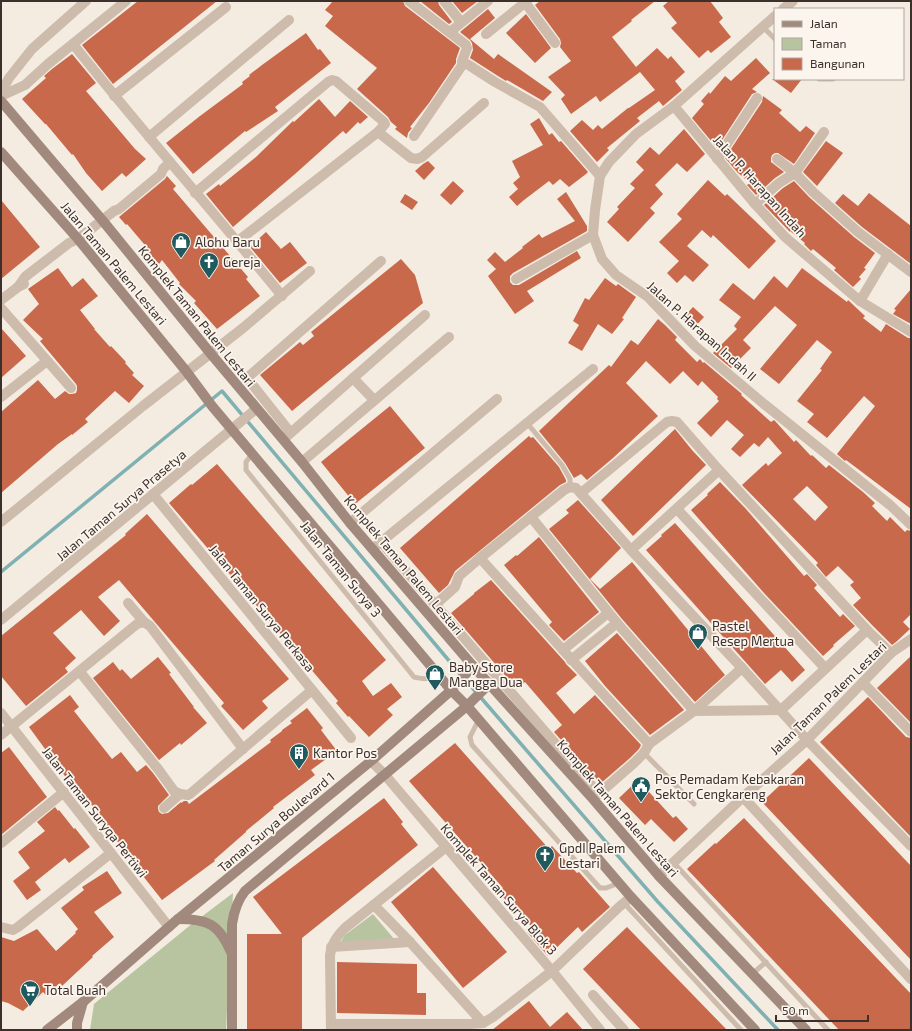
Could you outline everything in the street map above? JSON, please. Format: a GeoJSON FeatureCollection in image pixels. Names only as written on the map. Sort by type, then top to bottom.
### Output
{"type":"FeatureCollection","features":[{"type":"Feature","properties":{"kind":"street"},"geometry":{"type":"LineString","coordinates":[[1,93],[9,78],[32,49],[86,1]]}},
{"type":"Feature","properties":{"kind":"street"},"geometry":{"type":"LineString","coordinates":[[1,96],[24,85],[126,1]]}},
{"type":"Feature","properties":{"kind":"street"},"geometry":{"type":"LineString","coordinates":[[409,1],[467,46],[462,60],[463,64],[414,136]]}},
{"type":"Feature","properties":{"kind":"street"},"geometry":{"type":"LineString","coordinates":[[444,1],[461,22]]}},
{"type":"Feature","properties":{"kind":"street"},"geometry":{"type":"LineString","coordinates":[[450,32],[488,1]]}},
{"type":"Feature","properties":{"kind":"street"},"geometry":{"type":"LineString","coordinates":[[784,8],[793,1]]}},
{"type":"Feature","properties":{"kind":"street"},"geometry":{"type":"LineString","coordinates":[[486,34],[525,2],[555,43]]}},
{"type":"Feature","properties":{"kind":"street"},"geometry":{"type":"LineString","coordinates":[[114,96],[226,7]]}},
{"type":"Feature","properties":{"kind":"street","name":"Jalan P. Harapan Indah II"},"geometry":{"type":"LineString","coordinates":[[774,17],[674,106],[636,134],[609,162],[600,176],[593,235],[602,259],[616,275],[648,297],[695,346],[764,404],[890,505],[911,525]]}},
{"type":"Feature","properties":{"kind":"street"},"geometry":{"type":"LineString","coordinates":[[148,137],[289,20]]}},
{"type":"Feature","properties":{"kind":"street"},"geometry":{"type":"LineString","coordinates":[[73,44],[148,137],[166,166],[195,192],[282,296]]}},
{"type":"Feature","properties":{"kind":"street"},"geometry":{"type":"LineString","coordinates":[[463,64],[467,64],[495,82],[540,107],[600,176]]}},
{"type":"Feature","properties":{"kind":"street"},"geometry":{"type":"LineString","coordinates":[[195,192],[332,80],[336,81],[384,122],[384,126],[378,132],[238,242]]}},
{"type":"Feature","properties":{"kind":"street"},"geometry":{"type":"LineString","coordinates":[[717,158],[757,98]]}},
{"type":"Feature","properties":{"kind":"street","name":"Komplek Taman Palem Lestari"},"geometry":{"type":"LineString","coordinates":[[1,101],[103,221],[211,354],[253,411],[283,440],[350,523],[377,546],[471,669],[596,797],[659,876],[806,1030]]}},
{"type":"Feature","properties":{"kind":"street"},"geometry":{"type":"LineString","coordinates":[[378,132],[411,158],[416,159],[422,157],[484,103]]}},
{"type":"Feature","properties":{"kind":"street","name":"Jalan P. Harapan Indah"},"geometry":{"type":"LineString","coordinates":[[674,106],[755,204],[785,237],[860,301],[911,332]]}},
{"type":"Feature","properties":{"kind":"street"},"geometry":{"type":"LineString","coordinates":[[755,204],[779,183],[795,173],[824,132]]}},
{"type":"Feature","properties":{"kind":"street","name":"Jalan Taman Palem Lestari"},"geometry":{"type":"LineString","coordinates":[[1,152],[78,239],[212,406],[235,426]]}},
{"type":"Feature","properties":{"kind":"street"},"geometry":{"type":"LineString","coordinates":[[777,159],[795,173],[818,197],[858,232],[911,272]]}},
{"type":"Feature","properties":{"kind":"street"},"geometry":{"type":"LineString","coordinates":[[1,300],[18,287],[30,273],[69,243],[78,239],[103,221],[114,211],[116,204],[158,170],[166,166]]}},
{"type":"Feature","properties":{"kind":"street"},"geometry":{"type":"LineString","coordinates":[[516,279],[593,235]]}},
{"type":"Feature","properties":{"kind":"street"},"geometry":{"type":"LineString","coordinates":[[860,301],[888,254]]}},
{"type":"Feature","properties":{"kind":"street"},"geometry":{"type":"LineString","coordinates":[[290,432],[247,378],[381,261]]}},
{"type":"Feature","properties":{"kind":"street"},"geometry":{"type":"LineString","coordinates":[[1,522],[186,372],[211,354],[310,271]]}},
{"type":"Feature","properties":{"kind":"street"},"geometry":{"type":"LineString","coordinates":[[1,308],[71,388]]}},
{"type":"Feature","properties":{"kind":"street"},"geometry":{"type":"LineString","coordinates":[[283,440],[290,432],[425,315]]}},
{"type":"Feature","properties":{"kind":"street"},"geometry":{"type":"LineString","coordinates":[[302,462],[449,337]]}},
{"type":"Feature","properties":{"kind":"street"},"geometry":{"type":"LineString","coordinates":[[1,397],[47,361]]}},
{"type":"Feature","properties":{"kind":"street"},"geometry":{"type":"LineString","coordinates":[[593,369],[377,546],[435,605],[596,797],[634,763],[644,753],[649,744],[694,710],[742,668]]}},
{"type":"Feature","properties":{"kind":"street"},"geometry":{"type":"LineString","coordinates":[[353,378],[374,400]]}},
{"type":"Feature","properties":{"kind":"street"},"geometry":{"type":"LineString","coordinates":[[350,523],[497,399]]}},
{"type":"Feature","properties":{"kind":"street","name":"Jalan Taman Surya Prasetya"},"geometry":{"type":"LineString","coordinates":[[1,620],[253,411]]}},
{"type":"Feature","properties":{"kind":"street"},"geometry":{"type":"LineString","coordinates":[[581,493],[667,422],[677,422],[719,470],[891,654]]}},
{"type":"Feature","properties":{"kind":"street"},"geometry":{"type":"LineString","coordinates":[[235,426],[254,454],[342,561],[436,672],[470,703],[478,719],[619,883],[627,900],[694,972],[755,1030]]}},
{"type":"Feature","properties":{"kind":"street"},"geometry":{"type":"LineString","coordinates":[[632,550],[719,470]]}},
{"type":"Feature","properties":{"kind":"street"},"geometry":{"type":"LineString","coordinates":[[435,605],[455,587],[458,576],[564,490],[570,487],[576,488],[808,740],[911,846]]}},
{"type":"Feature","properties":{"kind":"street","name":"Jalan Taman Surya Perkasa"},"geometry":{"type":"LineString","coordinates":[[153,494],[351,738]]}},
{"type":"Feature","properties":{"kind":"street"},"geometry":{"type":"LineString","coordinates":[[677,509],[825,668]]}},
{"type":"Feature","properties":{"kind":"street"},"geometry":{"type":"LineString","coordinates":[[531,517],[608,613],[694,710],[781,710],[867,630]]}},
{"type":"Feature","properties":{"kind":"street"},"geometry":{"type":"LineString","coordinates":[[480,558],[571,660],[649,744]]}},
{"type":"Feature","properties":{"kind":"street"},"geometry":{"type":"LineString","coordinates":[[128,603],[144,622],[155,632],[243,749]]}},
{"type":"Feature","properties":{"kind":"street"},"geometry":{"type":"LineString","coordinates":[[562,650],[608,613]]}},
{"type":"Feature","properties":{"kind":"street"},"geometry":{"type":"LineString","coordinates":[[1,735],[24,718],[137,624],[144,622]]}},
{"type":"Feature","properties":{"kind":"street"},"geometry":{"type":"LineString","coordinates":[[571,660],[617,623]]}},
{"type":"Feature","properties":{"kind":"street","name":"Jalan Taman Palem Lestari"},"geometry":{"type":"LineString","coordinates":[[659,876],[743,797],[808,740],[891,654],[911,638]]}},
{"type":"Feature","properties":{"kind":"street","name":"Taman Surya Boulevard 1"},"geometry":{"type":"LineString","coordinates":[[47,1030],[83,1002],[169,926],[371,761],[454,687],[481,658]]}},
{"type":"Feature","properties":{"kind":"street"},"geometry":{"type":"LineString","coordinates":[[80,672],[174,791],[180,794],[188,795],[312,690]]}},
{"type":"Feature","properties":{"kind":"street"},"geometry":{"type":"LineString","coordinates":[[863,683],[911,732]]}},
{"type":"Feature","properties":{"kind":"street"},"geometry":{"type":"LineString","coordinates":[[232,1030],[232,924],[234,910],[241,896],[245,891],[470,703],[488,685]]}},
{"type":"Feature","properties":{"kind":"street","name":"Jalan Taman Suryqa Pertiwi"},"geometry":{"type":"LineString","coordinates":[[1,713],[169,926]]}},
{"type":"Feature","properties":{"kind":"street","name":"Komplek Taman Surya Blok 3"},"geometry":{"type":"LineString","coordinates":[[371,761],[385,775],[552,971],[627,900]]}},
{"type":"Feature","properties":{"kind":"street"},"geometry":{"type":"LineString","coordinates":[[1,842],[64,792]]}},
{"type":"Feature","properties":{"kind":"street"},"geometry":{"type":"LineString","coordinates":[[164,808],[180,794]]}},
{"type":"Feature","properties":{"kind":"street"},"geometry":{"type":"LineString","coordinates":[[743,797],[911,979]]}},
{"type":"Feature","properties":{"kind":"street"},"geometry":{"type":"LineString","coordinates":[[446,847],[337,936],[331,947],[330,955],[331,1027],[483,1023],[493,1017],[552,971],[600,1030]]}},
{"type":"Feature","properties":{"kind":"street"},"geometry":{"type":"LineString","coordinates":[[1,927],[13,930],[18,927],[111,853]]}},
{"type":"Feature","properties":{"kind":"street"},"geometry":{"type":"LineString","coordinates":[[374,905],[410,942],[483,1023]]}},
{"type":"Feature","properties":{"kind":"street"},"geometry":{"type":"LineString","coordinates":[[178,919],[200,920],[207,922],[223,936],[232,954]]}},
{"type":"Feature","properties":{"kind":"street"},"geometry":{"type":"LineString","coordinates":[[331,947],[410,942]]}},
{"type":"Feature","properties":{"kind":"street"},"geometry":{"type":"LineString","coordinates":[[593,995],[624,1030]]}},
{"type":"Feature","properties":{"kind":"street"},"geometry":{"type":"LineString","coordinates":[[77,1030],[77,1023],[83,1002]]}},
{"type":"Feature","properties":{"kind":"lane"},"geometry":{"type":"LineString","coordinates":[[763,27],[774,38]]}},
{"type":"Feature","properties":{"kind":"lane"},"geometry":{"type":"LineString","coordinates":[[527,423],[562,465],[570,479],[570,487]]}},
{"type":"Feature","properties":{"kind":"lane","name":"Jalan Taman Surya 3"},"geometry":{"type":"LineString","coordinates":[[254,454],[246,462],[246,470],[414,677],[424,679],[436,672]]}},
{"type":"Feature","properties":{"kind":"lane"},"geometry":{"type":"LineString","coordinates":[[478,719],[470,737],[472,745],[600,888],[606,888],[619,883]]}},
{"type":"Feature","properties":{"kind":"lane"},"geometry":{"type":"LineString","coordinates":[[644,753],[694,804]]}},
{"type":"Feature","properties":{"kind":"lane"},"geometry":{"type":"LineString","coordinates":[[674,862],[828,1030]]}},
{"type":"Feature","properties":{"kind":"lane"},"geometry":{"type":"LineString","coordinates":[[752,974],[766,962]]}},
{"type":"Feature","properties":{"kind":"lane"},"geometry":{"type":"LineString","coordinates":[[694,972],[741,1030]]}},
{"type":"Feature","properties":{"kind":"green space"},"geometry":{"type":"Polygon","coordinates":[[[233,893],[226,1030],[90,1030],[94,1004],[188,927],[233,893]]]}},
{"type":"Feature","properties":{"kind":"green space"},"geometry":{"type":"Polygon","coordinates":[[[373,914],[395,940],[340,943],[345,935],[373,914]]]}},
{"type":"Feature","properties":{"kind":"building"},"geometry":{"type":"Polygon","coordinates":[[[138,1],[217,1],[113,84],[82,45],[138,1]]]}},
{"type":"Feature","properties":{"kind":"building"},"geometry":{"type":"Polygon","coordinates":[[[333,1],[403,1],[405,6],[460,48],[456,63],[429,103],[410,127],[412,128],[408,133],[407,138],[395,129],[397,127],[388,117],[357,89],[377,68],[325,26],[333,16],[325,10],[333,1]]]}},
{"type":"Feature","properties":{"kind":"building"},"geometry":{"type":"Polygon","coordinates":[[[420,1],[438,1],[439,5],[452,22],[449,24],[420,1]]]}},
{"type":"Feature","properties":{"kind":"building"},"geometry":{"type":"Polygon","coordinates":[[[452,1],[478,1],[462,13],[452,1]]]}},
{"type":"Feature","properties":{"kind":"building"},"geometry":{"type":"Polygon","coordinates":[[[540,1],[655,1],[612,37],[636,67],[657,48],[668,59],[671,56],[685,72],[675,81],[682,90],[663,106],[659,101],[637,118],[640,121],[607,148],[609,150],[597,162],[570,131],[582,120],[593,130],[598,125],[602,129],[628,108],[655,90],[640,72],[600,102],[596,96],[571,114],[561,99],[565,95],[548,77],[571,61],[560,47],[560,39],[535,5],[540,1]]]}},
{"type":"Feature","properties":{"kind":"building"},"geometry":{"type":"Polygon","coordinates":[[[669,1],[710,1],[723,18],[719,22],[731,37],[711,53],[708,50],[699,58],[671,28],[677,23],[663,6],[669,1]]]}},
{"type":"Feature","properties":{"kind":"building"},"geometry":{"type":"Polygon","coordinates":[[[488,9],[495,18],[470,39],[494,59],[498,54],[552,92],[543,101],[507,80],[506,81],[470,58],[473,50],[472,43],[460,32],[488,9]]]}},
{"type":"Feature","properties":{"kind":"building"},"geometry":{"type":"Polygon","coordinates":[[[526,14],[551,48],[535,63],[506,33],[526,14]]]}},
{"type":"Feature","properties":{"kind":"building"},"geometry":{"type":"Polygon","coordinates":[[[306,33],[318,50],[320,49],[331,63],[275,107],[278,111],[246,132],[245,131],[193,174],[166,143],[243,84],[242,82],[250,76],[249,75],[306,33]]]}},
{"type":"Feature","properties":{"kind":"building"},"geometry":{"type":"Polygon","coordinates":[[[72,54],[96,83],[86,91],[135,149],[146,159],[126,177],[122,173],[102,191],[86,173],[73,154],[72,155],[46,124],[22,99],[46,78],[44,76],[72,54]]]}},
{"type":"Feature","properties":{"kind":"building"},"geometry":{"type":"Polygon","coordinates":[[[756,58],[770,73],[752,89],[757,92],[752,94],[717,148],[692,118],[704,104],[701,101],[709,92],[710,94],[725,76],[731,81],[756,58]]]}},
{"type":"Feature","properties":{"kind":"building"},"geometry":{"type":"Polygon","coordinates":[[[772,79],[801,80],[791,93],[772,79]]]}},
{"type":"Feature","properties":{"kind":"building"},"geometry":{"type":"Polygon","coordinates":[[[763,96],[782,110],[779,113],[800,132],[806,126],[815,133],[794,164],[778,153],[772,155],[771,162],[784,172],[756,195],[747,185],[750,183],[738,173],[725,158],[762,102],[763,96]]]}},
{"type":"Feature","properties":{"kind":"building"},"geometry":{"type":"Polygon","coordinates":[[[319,99],[335,117],[350,101],[368,117],[360,124],[358,122],[346,134],[343,131],[233,227],[206,194],[219,184],[220,186],[256,157],[293,121],[294,122],[319,99]]]}},
{"type":"Feature","properties":{"kind":"building"},"geometry":{"type":"Polygon","coordinates":[[[539,118],[549,135],[552,133],[559,142],[561,141],[588,172],[569,187],[560,179],[553,185],[549,181],[517,206],[509,197],[518,189],[513,183],[520,177],[512,161],[543,145],[530,124],[539,118]]]}},
{"type":"Feature","properties":{"kind":"building"},"geometry":{"type":"Polygon","coordinates":[[[684,129],[705,154],[687,172],[677,163],[655,185],[663,194],[650,208],[655,213],[628,242],[607,222],[619,209],[617,207],[635,188],[630,184],[644,170],[636,162],[650,147],[659,155],[684,129]]]}},
{"type":"Feature","properties":{"kind":"building"},"geometry":{"type":"Polygon","coordinates":[[[826,141],[843,153],[817,186],[803,172],[826,141]]]}},
{"type":"Feature","properties":{"kind":"building"},"geometry":{"type":"Polygon","coordinates":[[[428,161],[435,168],[424,180],[415,171],[428,161]]]}},
{"type":"Feature","properties":{"kind":"building"},"geometry":{"type":"Polygon","coordinates":[[[167,176],[176,186],[173,189],[248,277],[246,279],[260,296],[217,329],[194,303],[196,301],[179,284],[180,283],[162,260],[159,264],[148,252],[150,251],[119,217],[167,176]]]}},
{"type":"Feature","properties":{"kind":"building"},"geometry":{"type":"Polygon","coordinates":[[[708,180],[725,196],[727,194],[776,241],[749,269],[713,235],[711,238],[702,230],[687,246],[709,265],[693,282],[685,275],[677,283],[667,273],[679,261],[659,242],[682,219],[677,214],[708,180]]]}},
{"type":"Feature","properties":{"kind":"building"},"geometry":{"type":"Polygon","coordinates":[[[453,181],[464,191],[451,205],[440,195],[453,181]]]}},
{"type":"Feature","properties":{"kind":"building"},"geometry":{"type":"Polygon","coordinates":[[[794,181],[809,197],[854,237],[875,253],[864,268],[866,269],[859,277],[861,279],[853,287],[834,270],[836,268],[813,249],[811,251],[804,244],[805,243],[790,232],[764,205],[783,188],[794,181]]]}},
{"type":"Feature","properties":{"kind":"building"},"geometry":{"type":"Polygon","coordinates":[[[566,192],[587,226],[587,231],[513,273],[510,276],[510,282],[513,285],[519,285],[577,251],[581,258],[527,291],[534,301],[515,314],[488,276],[496,269],[487,260],[495,252],[505,262],[539,234],[542,238],[575,221],[557,199],[566,192]]]}},
{"type":"Feature","properties":{"kind":"building"},"geometry":{"type":"Polygon","coordinates":[[[869,193],[911,226],[911,264],[862,227],[835,203],[843,194],[858,206],[869,193]]]}},
{"type":"Feature","properties":{"kind":"building"},"geometry":{"type":"Polygon","coordinates":[[[405,194],[418,202],[412,210],[400,202],[405,194]]]}},
{"type":"Feature","properties":{"kind":"building"},"geometry":{"type":"Polygon","coordinates":[[[1,200],[40,247],[1,279],[1,200]]]}},
{"type":"Feature","properties":{"kind":"building"},"geometry":{"type":"Polygon","coordinates":[[[266,232],[281,249],[290,242],[307,263],[280,283],[250,247],[266,232]]]}},
{"type":"Feature","properties":{"kind":"building"},"geometry":{"type":"Polygon","coordinates":[[[401,259],[415,275],[423,303],[292,411],[260,375],[300,342],[303,345],[314,336],[311,332],[401,259]]]}},
{"type":"Feature","properties":{"kind":"building"},"geometry":{"type":"Polygon","coordinates":[[[58,268],[72,287],[83,278],[98,296],[80,310],[94,329],[126,362],[125,363],[134,373],[132,375],[144,386],[129,403],[115,391],[85,419],[88,422],[58,444],[1,493],[1,412],[38,380],[55,399],[65,391],[72,394],[76,393],[77,390],[76,384],[40,341],[43,339],[23,320],[39,304],[28,289],[58,268]]]}},
{"type":"Feature","properties":{"kind":"building"},"geometry":{"type":"Polygon","coordinates":[[[802,268],[847,302],[848,300],[865,316],[863,318],[881,332],[886,324],[908,338],[911,338],[911,509],[837,454],[875,406],[864,396],[827,438],[807,422],[814,414],[797,401],[822,370],[820,369],[832,352],[817,340],[779,384],[760,369],[797,325],[775,306],[743,340],[751,348],[731,368],[713,353],[737,329],[734,326],[741,317],[719,300],[733,283],[754,300],[774,276],[787,288],[802,268]]]}},
{"type":"Feature","properties":{"kind":"building"},"geometry":{"type":"Polygon","coordinates":[[[605,278],[616,286],[618,284],[636,297],[622,318],[624,319],[612,334],[598,324],[582,351],[568,343],[579,325],[573,321],[585,298],[589,300],[605,278]]]}},
{"type":"Feature","properties":{"kind":"building"},"geometry":{"type":"Polygon","coordinates":[[[911,289],[911,324],[893,314],[896,310],[894,309],[911,289]]]}},
{"type":"Feature","properties":{"kind":"building"},"geometry":{"type":"Polygon","coordinates":[[[693,307],[704,317],[693,329],[682,319],[693,307]]]}},
{"type":"Feature","properties":{"kind":"building"},"geometry":{"type":"Polygon","coordinates":[[[658,319],[677,337],[675,340],[697,362],[700,359],[703,363],[704,362],[742,394],[741,395],[771,422],[774,420],[794,442],[796,440],[811,456],[812,455],[826,468],[829,465],[863,492],[875,503],[872,506],[887,521],[890,517],[905,532],[907,530],[911,531],[911,614],[903,622],[910,629],[896,642],[892,645],[853,605],[861,598],[850,585],[854,582],[838,566],[826,577],[816,565],[818,563],[742,485],[766,463],[768,466],[782,453],[768,437],[759,447],[754,443],[740,457],[731,449],[744,435],[727,420],[711,437],[697,423],[719,401],[717,399],[718,397],[702,381],[698,386],[683,371],[670,384],[646,361],[626,383],[658,416],[587,480],[581,474],[574,478],[565,463],[539,431],[609,365],[611,367],[631,340],[638,345],[658,319]],[[807,486],[793,499],[815,521],[828,507],[807,486]]]}},
{"type":"Feature","properties":{"kind":"building"},"geometry":{"type":"Polygon","coordinates":[[[1,328],[26,356],[1,378],[1,328]]]}},
{"type":"Feature","properties":{"kind":"building"},"geometry":{"type":"Polygon","coordinates":[[[390,406],[425,448],[355,504],[321,462],[390,406]]]}},
{"type":"Feature","properties":{"kind":"building"},"geometry":{"type":"Polygon","coordinates":[[[675,429],[706,465],[633,536],[601,500],[675,429]]]}},
{"type":"Feature","properties":{"kind":"building"},"geometry":{"type":"Polygon","coordinates":[[[529,436],[531,438],[533,437],[559,467],[566,482],[560,485],[455,571],[448,585],[439,593],[400,548],[529,436]]]}},
{"type":"Feature","properties":{"kind":"building"},"geometry":{"type":"Polygon","coordinates":[[[217,464],[386,660],[362,681],[373,696],[391,683],[402,697],[387,709],[393,715],[369,737],[336,703],[338,701],[169,503],[217,464]]]}},
{"type":"Feature","properties":{"kind":"building"},"geometry":{"type":"Polygon","coordinates":[[[720,482],[746,509],[804,576],[807,574],[817,585],[814,588],[840,617],[843,614],[855,626],[823,656],[764,593],[691,510],[720,482]]]}},
{"type":"Feature","properties":{"kind":"building"},"geometry":{"type":"Polygon","coordinates":[[[578,500],[621,548],[590,579],[600,589],[632,562],[725,675],[695,702],[622,619],[549,529],[569,513],[566,510],[578,500]]]}},
{"type":"Feature","properties":{"kind":"building"},"geometry":{"type":"Polygon","coordinates":[[[147,514],[289,679],[262,701],[268,708],[243,730],[221,706],[224,703],[119,580],[98,597],[120,621],[104,636],[81,610],[53,633],[76,658],[65,668],[68,672],[26,706],[1,676],[1,636],[126,535],[125,534],[147,514]]]}},
{"type":"Feature","properties":{"kind":"building"},"geometry":{"type":"Polygon","coordinates":[[[675,523],[805,670],[792,682],[781,670],[765,684],[646,550],[675,523]]]}},
{"type":"Feature","properties":{"kind":"building"},"geometry":{"type":"Polygon","coordinates":[[[539,537],[599,612],[564,641],[549,625],[552,622],[504,565],[539,537]]]}},
{"type":"Feature","properties":{"kind":"building"},"geometry":{"type":"Polygon","coordinates":[[[491,580],[577,675],[556,693],[574,714],[595,695],[641,745],[630,758],[600,784],[554,732],[562,725],[525,682],[517,689],[451,613],[491,580]]]}},
{"type":"Feature","properties":{"kind":"building"},"geometry":{"type":"Polygon","coordinates":[[[617,633],[684,710],[650,735],[605,686],[585,661],[617,633]]]}},
{"type":"Feature","properties":{"kind":"building"},"geometry":{"type":"Polygon","coordinates":[[[911,656],[911,723],[877,688],[911,656]]]}},
{"type":"Feature","properties":{"kind":"building"},"geometry":{"type":"Polygon","coordinates":[[[158,657],[171,673],[169,674],[193,707],[207,723],[181,745],[180,743],[159,760],[93,678],[113,662],[120,671],[122,669],[131,679],[158,657]]]}},
{"type":"Feature","properties":{"kind":"building"},"geometry":{"type":"Polygon","coordinates":[[[70,695],[79,707],[74,711],[112,759],[121,752],[137,772],[146,765],[153,773],[169,795],[158,806],[159,812],[162,814],[168,813],[181,802],[187,801],[189,804],[271,742],[270,740],[292,723],[290,721],[307,708],[323,728],[321,730],[337,751],[311,770],[315,775],[273,807],[274,808],[214,860],[215,861],[162,900],[143,876],[146,874],[136,862],[137,861],[122,845],[121,846],[99,818],[87,798],[85,800],[67,779],[29,727],[70,695]]]}},
{"type":"Feature","properties":{"kind":"building"},"geometry":{"type":"Polygon","coordinates":[[[868,697],[906,737],[911,738],[911,837],[820,742],[868,697]]]}},
{"type":"Feature","properties":{"kind":"building"},"geometry":{"type":"Polygon","coordinates":[[[455,743],[549,849],[552,846],[577,873],[579,872],[610,907],[582,932],[578,927],[548,956],[527,932],[532,927],[498,892],[503,888],[409,781],[455,743]]]}},
{"type":"Feature","properties":{"kind":"building"},"geometry":{"type":"Polygon","coordinates":[[[9,747],[47,797],[1,835],[1,753],[9,747]]]}},
{"type":"Feature","properties":{"kind":"building"},"geometry":{"type":"Polygon","coordinates":[[[809,758],[911,866],[911,960],[762,802],[809,758]]]}},
{"type":"Feature","properties":{"kind":"building","name":"Pos Pemadam Kebakaran Sektor Cengkareng"},"geometry":{"type":"Polygon","coordinates":[[[638,780],[673,818],[676,816],[688,829],[674,842],[651,819],[645,825],[619,798],[638,780]]]}},
{"type":"Feature","properties":{"kind":"building"},"geometry":{"type":"Polygon","coordinates":[[[384,798],[403,822],[401,824],[418,845],[302,938],[302,1030],[247,1030],[247,934],[282,934],[253,897],[384,798]]]}},
{"type":"Feature","properties":{"kind":"building"},"geometry":{"type":"Polygon","coordinates":[[[55,807],[74,829],[75,828],[90,847],[69,863],[65,858],[35,882],[41,890],[27,900],[13,881],[30,868],[18,852],[45,831],[37,822],[55,807]]]}},
{"type":"Feature","properties":{"kind":"building"},"geometry":{"type":"Polygon","coordinates":[[[744,818],[911,994],[911,1030],[839,1030],[687,869],[744,818]]]}},
{"type":"Feature","properties":{"kind":"building"},"geometry":{"type":"Polygon","coordinates":[[[433,867],[507,952],[463,988],[391,902],[433,867]]]}},
{"type":"Feature","properties":{"kind":"building"},"geometry":{"type":"Polygon","coordinates":[[[107,871],[122,893],[94,912],[114,937],[92,956],[93,957],[62,986],[60,983],[46,995],[43,992],[23,1011],[1,1001],[1,937],[14,941],[37,929],[56,951],[76,933],[75,932],[78,929],[61,908],[84,890],[82,887],[107,871]]]}},
{"type":"Feature","properties":{"kind":"building"},"geometry":{"type":"Polygon","coordinates":[[[627,927],[727,1030],[641,1030],[583,969],[627,927]]]}},
{"type":"Feature","properties":{"kind":"building"},"geometry":{"type":"Polygon","coordinates":[[[337,962],[417,964],[417,993],[426,993],[426,1015],[337,1013],[337,962]]]}},
{"type":"Feature","properties":{"kind":"building"},"geometry":{"type":"Polygon","coordinates":[[[529,1001],[550,1027],[567,1012],[583,1030],[492,1030],[529,1001]]]}},
{"type":"Feature","properties":{"kind":"waterway"},"geometry":{"type":"LineString","coordinates":[[1,572],[222,391],[456,669],[658,902],[778,1030]]}},
{"type":"Feature","properties":{"kind":"place","name":"Alohu Baru"},"geometry":{"type":"Point","coordinates":[181,259]}},
{"type":"Feature","properties":{"kind":"place","name":"Gereja"},"geometry":{"type":"Point","coordinates":[209,279]}},
{"type":"Feature","properties":{"kind":"place","name":"Pastel Resep Mertua"},"geometry":{"type":"Point","coordinates":[698,650]}},
{"type":"Feature","properties":{"kind":"place","name":"Baby Store Mangga Dua"},"geometry":{"type":"Point","coordinates":[435,691]}},
{"type":"Feature","properties":{"kind":"place","name":"Kantor Pos"},"geometry":{"type":"Point","coordinates":[299,770]}},
{"type":"Feature","properties":{"kind":"place","name":"Pos Pemadam Kebakaran Sektor Cengkareng"},"geometry":{"type":"Point","coordinates":[641,803]}},
{"type":"Feature","properties":{"kind":"place","name":"GpdI Palem Lestari"},"geometry":{"type":"Point","coordinates":[545,872]}},
{"type":"Feature","properties":{"kind":"place","name":"Total Buah"},"geometry":{"type":"Point","coordinates":[30,1007]}}]}
